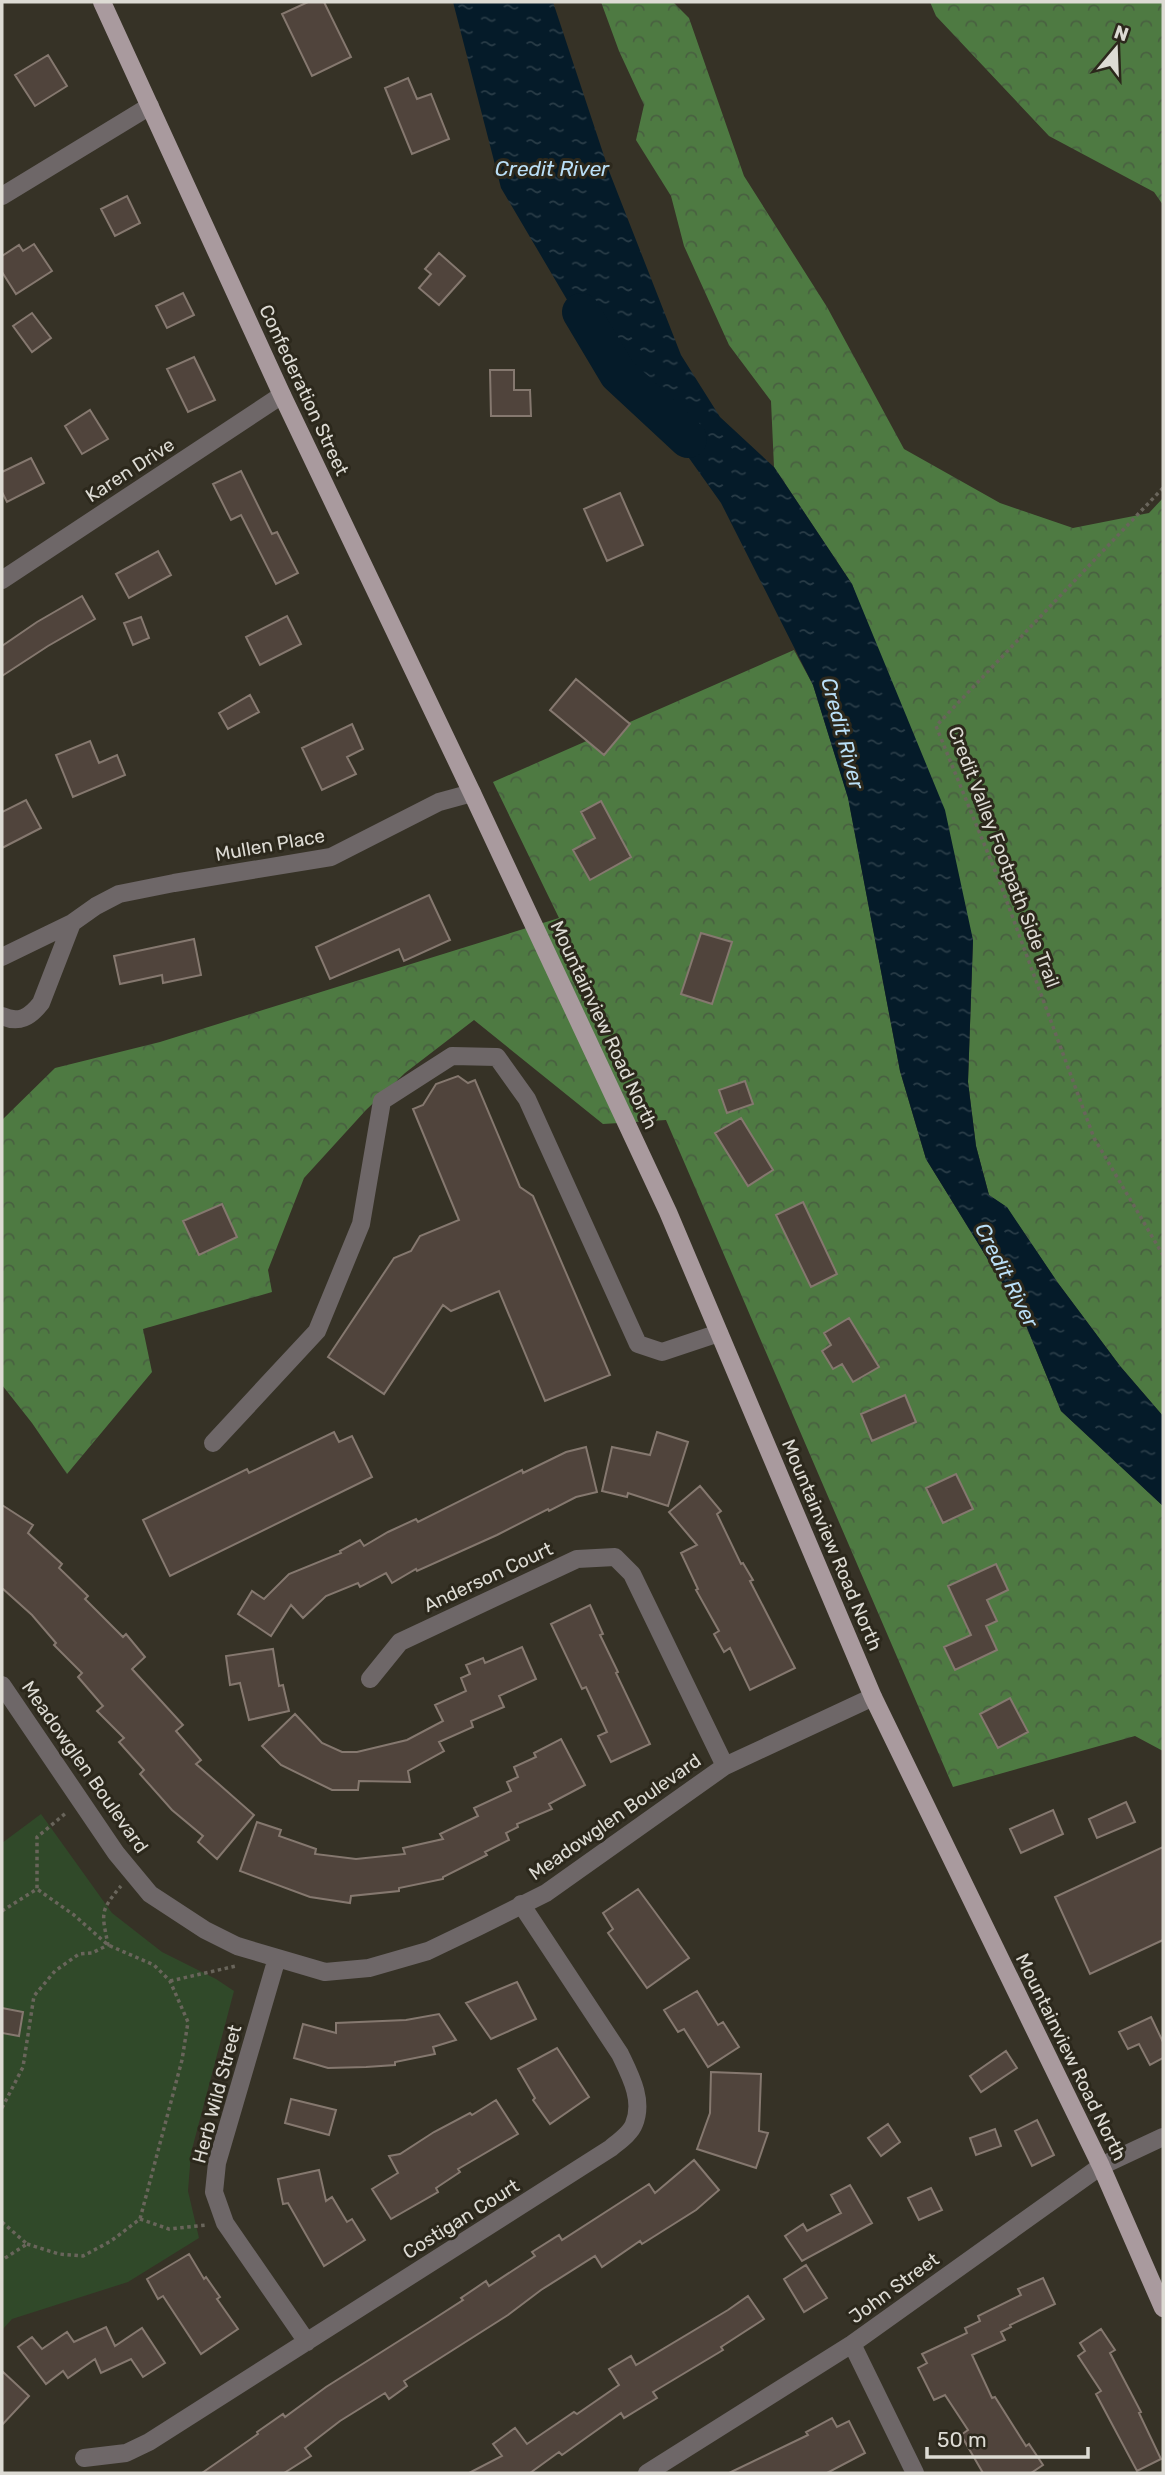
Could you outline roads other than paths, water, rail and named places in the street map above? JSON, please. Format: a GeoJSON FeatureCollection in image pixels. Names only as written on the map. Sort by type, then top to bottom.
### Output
{"type":"FeatureCollection","features":[{"type":"Feature","properties":{"kind":"main road","name":"Confederation Street"},"geometry":{"type":"LineString","coordinates":[[102,2],[282,395],[472,793]]}},
{"type":"Feature","properties":{"kind":"main road","name":"Mountainview Road North"},"geometry":{"type":"LineString","coordinates":[[472,793],[668,1212],[873,1697],[1101,2166],[1163,2308]]}},
{"type":"Feature","properties":{"kind":"street"},"geometry":{"type":"LineString","coordinates":[[2,196],[150,106]]}},
{"type":"Feature","properties":{"kind":"street","name":"Karen Drive"},"geometry":{"type":"LineString","coordinates":[[2,580],[282,395]]}},
{"type":"Feature","properties":{"kind":"street","name":"Mullen Place"},"geometry":{"type":"LineString","coordinates":[[2,957],[72,923],[119,894],[146,887],[331,857],[439,802],[472,793]]}},
{"type":"Feature","properties":{"kind":"street"},"geometry":{"type":"LineString","coordinates":[[2,1016],[20,1020],[32,1014],[41,1003],[72,923]]}},
{"type":"Feature","properties":{"kind":"street"},"geometry":{"type":"LineString","coordinates":[[213,1443],[317,1331],[361,1224],[383,1101],[452,1056],[497,1058],[527,1099],[638,1344],[662,1352],[719,1333]]}},
{"type":"Feature","properties":{"kind":"street","name":"Anderson Court"},"geometry":{"type":"LineString","coordinates":[[370,1679],[400,1642],[577,1559],[615,1557],[632,1574],[725,1766]]}},
{"type":"Feature","properties":{"kind":"street","name":"Meadowglen Boulevard"},"geometry":{"type":"LineString","coordinates":[[4,1695],[150,1894],[205,1930],[237,1945],[325,1972],[369,1968],[428,1951],[546,1893],[725,1766],[873,1697]]}},
{"type":"Feature","properties":{"kind":"street","name":"Costigan Court"},"geometry":{"type":"LineString","coordinates":[[84,2458],[126,2453],[149,2442],[611,2148],[634,2126],[638,2105],[632,2080],[620,2054],[521,1904]]}},
{"type":"Feature","properties":{"kind":"street","name":"Herb Wild Street"},"geometry":{"type":"LineString","coordinates":[[277,1958],[217,2163],[214,2192],[225,2223],[307,2342]]}},
{"type":"Feature","properties":{"kind":"street","name":"John Street"},"geometry":{"type":"LineString","coordinates":[[647,2473],[852,2344],[1101,2166],[1163,2137]]}},
{"type":"Feature","properties":{"kind":"street"},"geometry":{"type":"LineString","coordinates":[[852,2344],[915,2473]]}},
{"type":"Feature","properties":{"kind":"water","name":"Credit River"},"geometry":{"type":"Polygon","coordinates":[[[453,2],[553,2],[609,171],[681,355],[720,417],[774,467],[852,584],[945,810],[973,940],[968,1082],[976,1146],[989,1195],[1007,1207],[1058,1283],[1120,1366],[1163,1416],[1163,1506],[1061,1411],[1021,1313],[926,1159],[900,1071],[848,798],[813,685],[721,503],[654,409],[589,337],[501,188],[453,2]]]}},
{"type":"Feature","properties":{"kind":"waterway","name":"Credit River"},"geometry":{"type":"LineString","coordinates":[[581,312],[618,374],[688,439]]}}]}
